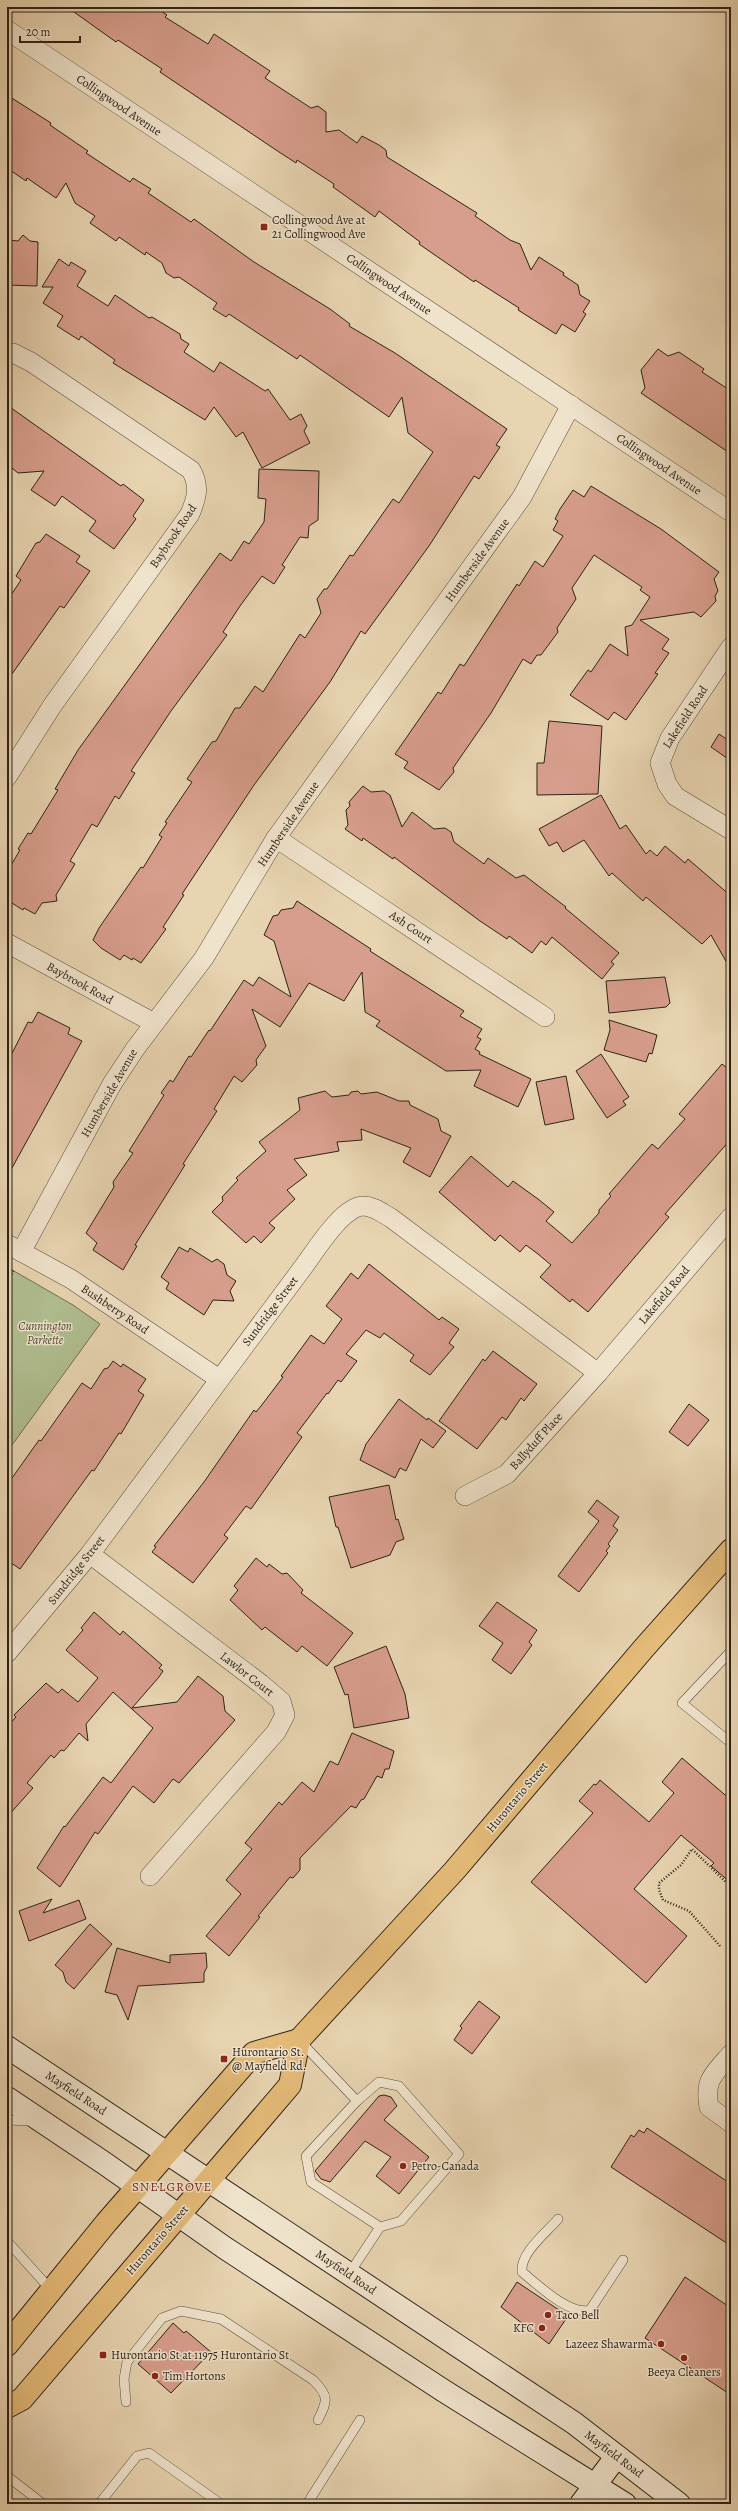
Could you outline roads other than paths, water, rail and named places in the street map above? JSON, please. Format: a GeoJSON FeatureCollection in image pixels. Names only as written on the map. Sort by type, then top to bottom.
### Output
{"type":"FeatureCollection","features":[{"type":"Feature","properties":{"kind":"main road","name":"Hurontario Street"},"geometry":{"type":"LineString","coordinates":[[7,2407],[22,2399],[290,2086],[300,2040],[455,1870],[644,1648],[731,1550]]}},
{"type":"Feature","properties":{"kind":"main road"},"geometry":{"type":"LineString","coordinates":[[7,2344],[138,2187],[254,2053],[300,2040]]}},
{"type":"Feature","properties":{"kind":"main road","name":"Mayfield Road"},"geometry":{"type":"LineString","coordinates":[[7,2047],[574,2423],[616,2457],[679,2504]]}},
{"type":"Feature","properties":{"kind":"main road"},"geometry":{"type":"LineString","coordinates":[[7,2098],[336,2321],[625,2504]]}},
{"type":"Feature","properties":{"kind":"main road"},"geometry":{"type":"LineString","coordinates":[[581,2504],[616,2457]]}},
{"type":"Feature","properties":{"kind":"street","name":"Collingwood Avenue"},"geometry":{"type":"LineString","coordinates":[[7,30],[731,512]]}},
{"type":"Feature","properties":{"kind":"street","name":"Baybrook Road"},"geometry":{"type":"LineString","coordinates":[[7,353],[13,353],[31,362],[191,470],[197,481],[197,498],[190,514],[52,706],[7,777]]}},
{"type":"Feature","properties":{"kind":"street","name":"Humberside Avenue"},"geometry":{"type":"LineString","coordinates":[[14,1255],[112,1084],[154,1023],[174,999],[204,958],[276,838],[522,497],[571,405]]}},
{"type":"Feature","properties":{"kind":"street","name":"Lakefield Road"},"geometry":{"type":"LineString","coordinates":[[731,647],[670,738],[660,763],[667,784],[675,796],[731,830]]}},
{"type":"Feature","properties":{"kind":"street","name":"Ash Court"},"geometry":{"type":"LineString","coordinates":[[276,838],[299,851],[545,1017]]}},
{"type":"Feature","properties":{"kind":"street","name":"Baybrook Road"},"geometry":{"type":"LineString","coordinates":[[7,943],[154,1023]]}},
{"type":"Feature","properties":{"kind":"street","name":"Sundridge Street"},"geometry":{"type":"LineString","coordinates":[[7,1653],[90,1554],[219,1379],[340,1219],[362,1206],[376,1208],[391,1218],[598,1373]]}},
{"type":"Feature","properties":{"kind":"street","name":"Lakefield Road"},"geometry":{"type":"LineString","coordinates":[[598,1373],[731,1217]]}},
{"type":"Feature","properties":{"kind":"street","name":"Bushberry Road"},"geometry":{"type":"LineString","coordinates":[[14,1255],[71,1279],[219,1379]]}},
{"type":"Feature","properties":{"kind":"street","name":"Ballyduff Place"},"geometry":{"type":"LineString","coordinates":[[465,1496],[507,1474],[598,1373]]}},
{"type":"Feature","properties":{"kind":"street","name":"Lawlor Court"},"geometry":{"type":"LineString","coordinates":[[90,1554],[266,1688],[281,1701],[285,1715],[276,1732],[150,1876]]}},
{"type":"Feature","properties":{"kind":"street"},"geometry":{"type":"LineString","coordinates":[[729,2122],[709,2107],[706,2090],[714,2074],[731,2054]]}},
{"type":"Feature","properties":{"kind":"lane"},"geometry":{"type":"LineString","coordinates":[[731,1651],[682,1703],[731,1743]]}},
{"type":"Feature","properties":{"kind":"lane"},"geometry":{"type":"LineString","coordinates":[[300,2040],[357,2101]]}},
{"type":"Feature","properties":{"kind":"lane"},"geometry":{"type":"LineString","coordinates":[[350,2274],[380,2227],[401,2221],[458,2154],[400,2086],[378,2082],[357,2101],[306,2156],[311,2182],[380,2227]]}},
{"type":"Feature","properties":{"kind":"lane"},"geometry":{"type":"LineString","coordinates":[[7,2120],[26,2120],[48,2126]]}},
{"type":"Feature","properties":{"kind":"lane"},"geometry":{"type":"LineString","coordinates":[[558,2220],[527,2254],[521,2264],[522,2272],[572,2310],[583,2312],[590,2310],[623,2260]]}},
{"type":"Feature","properties":{"kind":"lane"},"geometry":{"type":"LineString","coordinates":[[7,2241],[51,2290]]}},
{"type":"Feature","properties":{"kind":"lane"},"geometry":{"type":"LineString","coordinates":[[126,2402],[124,2379],[128,2362],[162,2318],[181,2311],[221,2319],[313,2380],[325,2392],[326,2404],[318,2420]]}},
{"type":"Feature","properties":{"kind":"lane"},"geometry":{"type":"LineString","coordinates":[[307,2504],[360,2420]]}},
{"type":"Feature","properties":{"kind":"lane"},"geometry":{"type":"LineString","coordinates":[[99,2504],[137,2456],[149,2453],[222,2504]]}},
{"type":"Feature","properties":{"kind":"lane"},"geometry":{"type":"LineString","coordinates":[[7,2476],[43,2504]]}},
{"type":"Feature","properties":{"kind":"place","name":"Collingwood Ave at 21 Collingwood Ave"},"geometry":{"type":"Point","coordinates":[264,227]}},
{"type":"Feature","properties":{"kind":"place","name":"Hurontario St. @ Mayfield Rd."},"geometry":{"type":"Point","coordinates":[224,2059]}},
{"type":"Feature","properties":{"kind":"place","name":"Petro-Canada"},"geometry":{"type":"Point","coordinates":[403,2166]}},
{"type":"Feature","properties":{"kind":"place","name":"Taco Bell"},"geometry":{"type":"Point","coordinates":[548,2315]}},
{"type":"Feature","properties":{"kind":"place","name":"KFC"},"geometry":{"type":"Point","coordinates":[542,2328]}},
{"type":"Feature","properties":{"kind":"place","name":"Lazeez Shawarma"},"geometry":{"type":"Point","coordinates":[661,2344]}},
{"type":"Feature","properties":{"kind":"place","name":"Hurontario St at 11975 Hurontario St"},"geometry":{"type":"Point","coordinates":[103,2355]}},
{"type":"Feature","properties":{"kind":"place","name":"Beeya Cleaners"},"geometry":{"type":"Point","coordinates":[684,2358]}},
{"type":"Feature","properties":{"kind":"place","name":"Tim Hortons"},"geometry":{"type":"Point","coordinates":[155,2376]}},
{"type":"Feature","properties":{"kind":"district","name":"SNELGROVE"},"geometry":{"type":"Point","coordinates":[172,2186]}},
{"type":"Feature","properties":{"kind":"park label","name":"Cunnington Parkette"},"geometry":{"type":"Point","coordinates":[45,1333]}}]}
